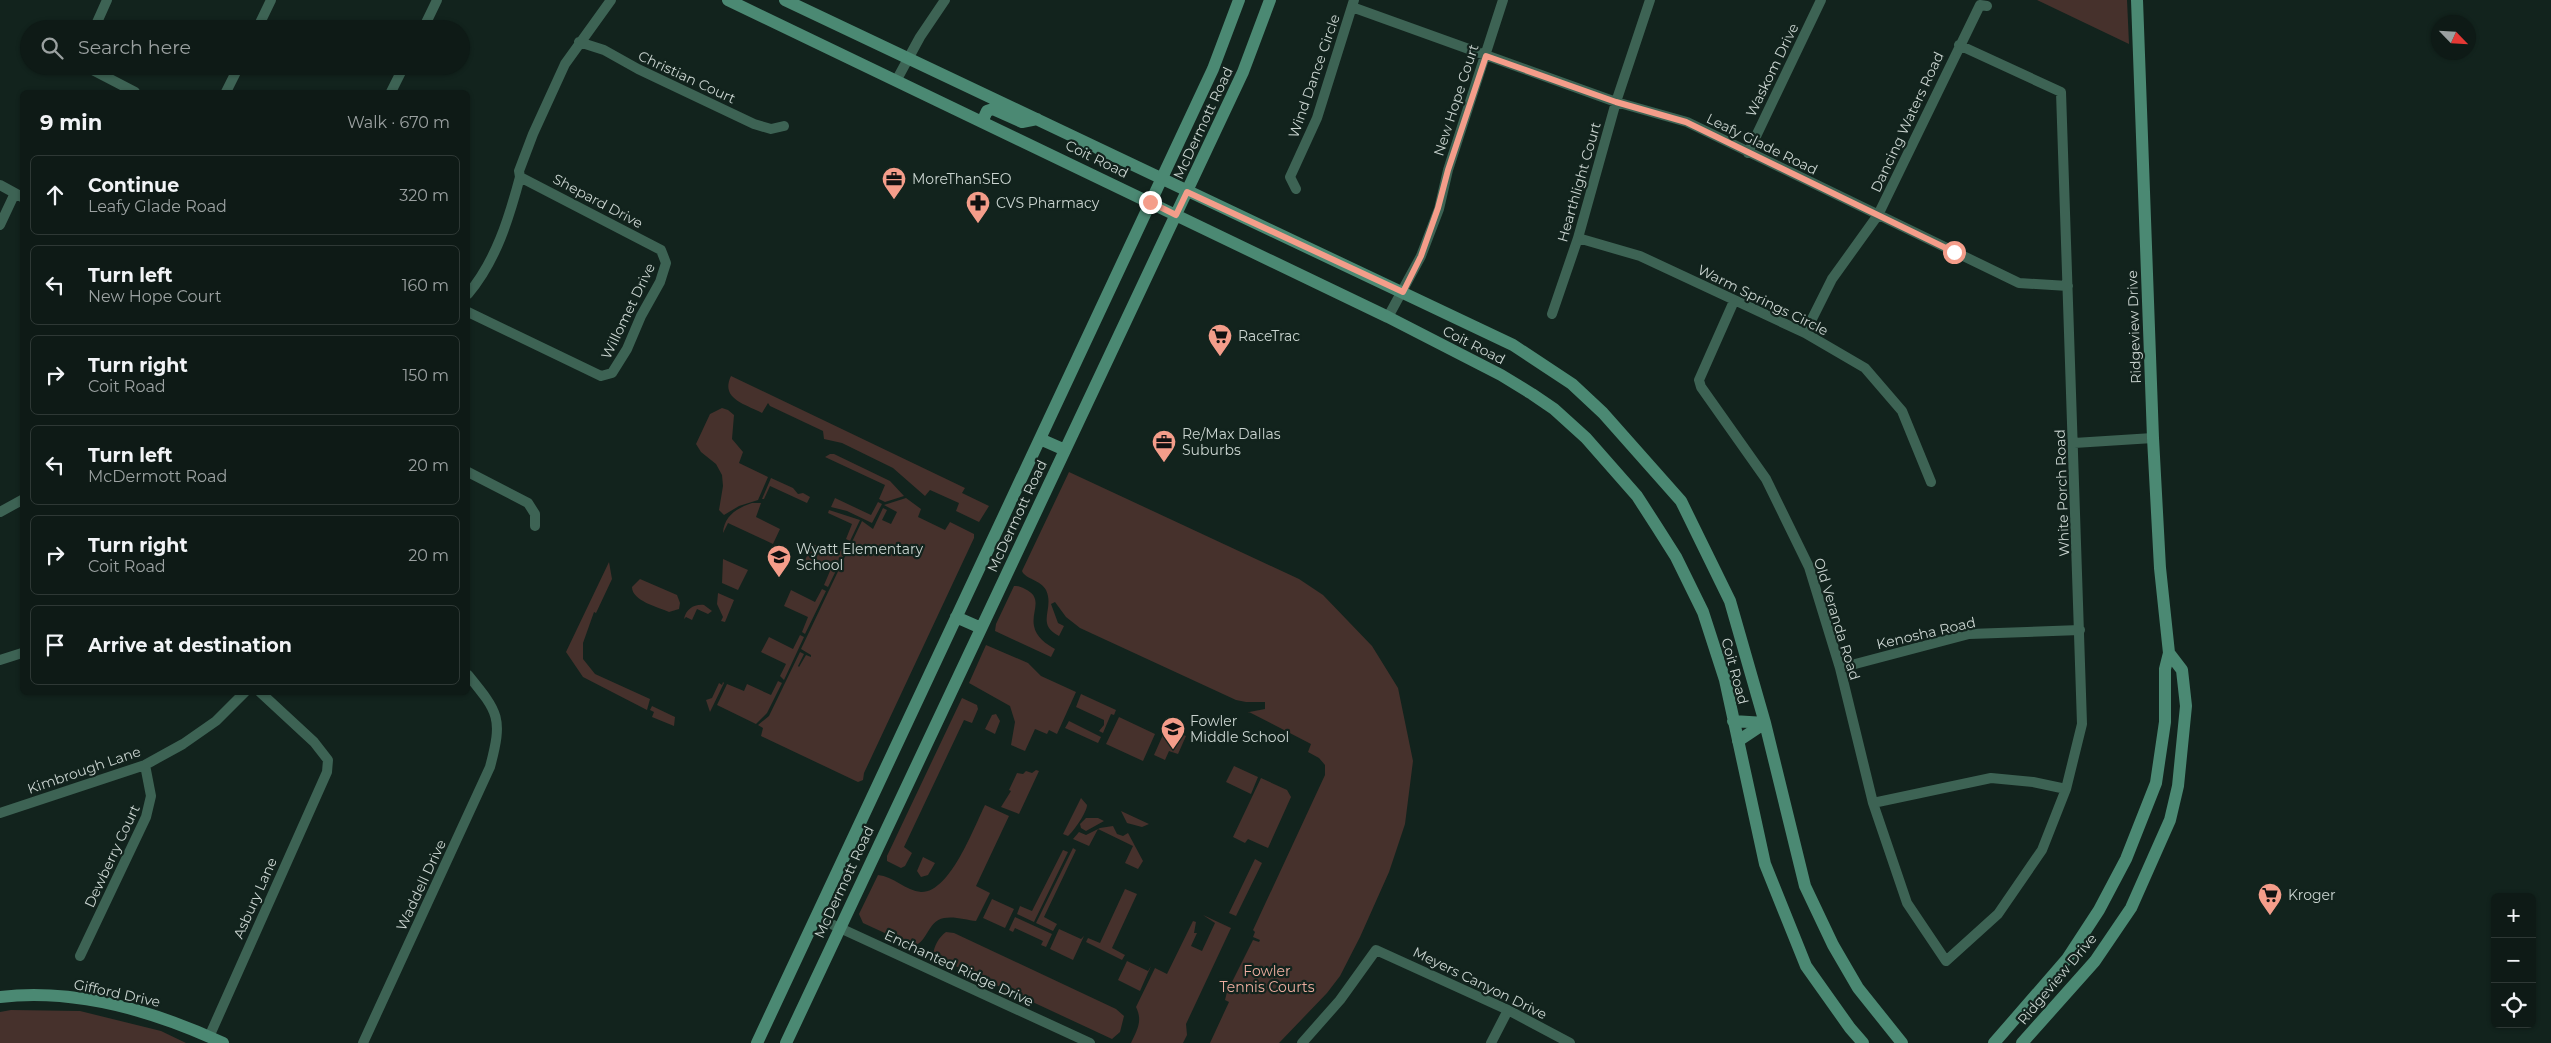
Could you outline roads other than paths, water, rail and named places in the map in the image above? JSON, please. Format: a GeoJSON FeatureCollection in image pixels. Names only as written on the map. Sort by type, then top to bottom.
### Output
{"type":"FeatureCollection","features":[{"type":"Feature","properties":{"kind":"main road","name":"Coit Road"},"geometry":{"type":"LineString","coordinates":[[728,0],[1150,202],[1388,318],[1501,376],[1554,409],[1602,453],[1637,496],[1671,550],[1702,612],[1717,653],[1765,864],[1806,966],[1850,1028],[1863,1043]]}},
{"type":"Feature","properties":{"kind":"main road","name":"Coit Road"},"geometry":{"type":"LineString","coordinates":[[785,0],[911,58],[1187,192],[1513,345],[1572,384],[1603,413],[1681,501],[1730,601],[1765,723],[1805,886],[1833,945],[1858,988],[1902,1043]]}},
{"type":"Feature","properties":{"kind":"main road","name":"McDermott Road"},"geometry":{"type":"LineString","coordinates":[[757,1043],[1215,63],[1239,0]]}},
{"type":"Feature","properties":{"kind":"main road","name":"McDermott Road"},"geometry":{"type":"LineString","coordinates":[[786,1043],[1243,72],[1270,0]]}},
{"type":"Feature","properties":{"kind":"main road","name":"Ridgeview Drive"},"geometry":{"type":"LineString","coordinates":[[1994,1043],[2067,959],[2099,910],[2126,858],[2156,783],[2165,722],[2165,668],[2169,653],[2160,568],[2152,438],[2137,0]]}},
{"type":"Feature","properties":{"kind":"main road"},"geometry":{"type":"LineString","coordinates":[[982,122],[987,111],[993,109],[1022,122],[1037,119]]}},
{"type":"Feature","properties":{"kind":"main road"},"geometry":{"type":"LineString","coordinates":[[1040,439],[1065,450]]}},
{"type":"Feature","properties":{"kind":"main road"},"geometry":{"type":"LineString","coordinates":[[956,617],[981,628]]}},
{"type":"Feature","properties":{"kind":"main road","name":"Ridgeview Drive"},"geometry":{"type":"LineString","coordinates":[[2022,1043],[2095,961],[2131,908],[2170,820],[2178,786],[2186,706],[2182,670],[2169,653]]}},
{"type":"Feature","properties":{"kind":"main road"},"geometry":{"type":"LineString","coordinates":[[1733,721],[1765,723]]}},
{"type":"Feature","properties":{"kind":"main road"},"geometry":{"type":"LineString","coordinates":[[1738,741],[1765,723]]}},
{"type":"Feature","properties":{"kind":"main road","name":"Gifford Drive"},"geometry":{"type":"LineString","coordinates":[[0,997],[27,994],[66,997],[135,1009],[179,1022],[223,1043]]}},
{"type":"Feature","properties":{"kind":"street"},"geometry":{"type":"LineString","coordinates":[[98,20],[107,0]]}},
{"type":"Feature","properties":{"kind":"street"},"geometry":{"type":"LineString","coordinates":[[261,20],[271,0]]}},
{"type":"Feature","properties":{"kind":"street"},"geometry":{"type":"LineString","coordinates":[[427,20],[437,0]]}},
{"type":"Feature","properties":{"kind":"street"},"geometry":{"type":"LineString","coordinates":[[470,291],[485,272],[508,223],[520,172],[533,134],[565,64],[611,0]]}},
{"type":"Feature","properties":{"kind":"street"},"geometry":{"type":"LineString","coordinates":[[896,81],[911,58],[920,37],[945,0]]}},
{"type":"Feature","properties":{"kind":"street","name":"New Hope Court"},"geometry":{"type":"LineString","coordinates":[[1388,318],[1421,256],[1438,208],[1448,170],[1503,0]]}},
{"type":"Feature","properties":{"kind":"street","name":"Hearthlight Court"},"geometry":{"type":"LineString","coordinates":[[1552,314],[1578,238],[1616,102],[1650,0]]}},
{"type":"Feature","properties":{"kind":"street","name":"Waskom Drive"},"geometry":{"type":"LineString","coordinates":[[1748,153],[1821,0]]}},
{"type":"Feature","properties":{"kind":"street","name":"Leafy Glade Road"},"geometry":{"type":"LineString","coordinates":[[1353,3],[1486,56],[1616,102],[1686,122],[2020,283],[2068,286]]}},
{"type":"Feature","properties":{"kind":"street","name":"Wind Dance Circle"},"geometry":{"type":"LineString","coordinates":[[1296,189],[1290,177],[1316,118],[1353,3]]}},
{"type":"Feature","properties":{"kind":"street","name":"Dancing Waters Road"},"geometry":{"type":"LineString","coordinates":[[1805,333],[1832,279],[1878,215],[1980,5],[1987,6]]}},
{"type":"Feature","properties":{"kind":"street","name":"Christian Court"},"geometry":{"type":"LineString","coordinates":[[579,42],[604,50],[638,69],[754,124],[771,129],[784,126]]}},
{"type":"Feature","properties":{"kind":"street","name":"White Porch Road"},"geometry":{"type":"LineString","coordinates":[[1946,961],[1998,914],[2042,850],[2066,789],[2082,724],[2074,443],[2060,92],[1959,45]]}},
{"type":"Feature","properties":{"kind":"street"},"geometry":{"type":"LineString","coordinates":[[102,75],[131,90]]}},
{"type":"Feature","properties":{"kind":"street"},"geometry":{"type":"LineString","coordinates":[[227,90],[234,75]]}},
{"type":"Feature","properties":{"kind":"street"},"geometry":{"type":"LineString","coordinates":[[392,90],[400,75]]}},
{"type":"Feature","properties":{"kind":"street","name":"Shepard Drive"},"geometry":{"type":"LineString","coordinates":[[520,177],[662,250]]}},
{"type":"Feature","properties":{"kind":"street"},"geometry":{"type":"LineString","coordinates":[[0,185],[19,195],[0,225]]}},
{"type":"Feature","properties":{"kind":"street","name":"Warm Springs Circle"},"geometry":{"type":"LineString","coordinates":[[1578,238],[1640,256],[1805,333],[1865,368],[1902,411],[1931,482]]}},
{"type":"Feature","properties":{"kind":"street","name":"Willomet Drive"},"geometry":{"type":"LineString","coordinates":[[470,313],[601,376],[612,373],[660,282],[666,263],[662,250]]}},
{"type":"Feature","properties":{"kind":"street","name":"Old Veranda Road"},"geometry":{"type":"LineString","coordinates":[[1734,301],[1699,380],[1705,394],[1766,479],[1809,567],[1840,668],[1873,803],[1907,903],[1946,961]]}},
{"type":"Feature","properties":{"kind":"street"},"geometry":{"type":"LineString","coordinates":[[2074,443],[2152,438]]}},
{"type":"Feature","properties":{"kind":"street"},"geometry":{"type":"LineString","coordinates":[[470,473],[528,503],[536,514],[535,526]]}},
{"type":"Feature","properties":{"kind":"street"},"geometry":{"type":"LineString","coordinates":[[0,512],[20,501]]}},
{"type":"Feature","properties":{"kind":"street","name":"Kenosha Road"},"geometry":{"type":"LineString","coordinates":[[1840,668],[1969,634],[2080,630]]}},
{"type":"Feature","properties":{"kind":"street"},"geometry":{"type":"LineString","coordinates":[[0,660],[20,654]]}},
{"type":"Feature","properties":{"kind":"street","name":"Waddell Drive"},"geometry":{"type":"LineString","coordinates":[[363,1043],[490,768],[498,737],[494,707],[470,677]]}},
{"type":"Feature","properties":{"kind":"street","name":"Kimbrough Lane"},"geometry":{"type":"LineString","coordinates":[[0,813],[145,765],[184,744],[206,728],[242,695]]}},
{"type":"Feature","properties":{"kind":"street","name":"Asbury Lane"},"geometry":{"type":"LineString","coordinates":[[210,1037],[327,772],[328,760],[314,742],[263,695]]}},
{"type":"Feature","properties":{"kind":"street","name":"Dewberry Court"},"geometry":{"type":"LineString","coordinates":[[80,956],[146,817],[151,796],[145,765]]}},
{"type":"Feature","properties":{"kind":"street"},"geometry":{"type":"LineString","coordinates":[[1873,803],[1991,778],[2033,782],[2066,789]]}},
{"type":"Feature","properties":{"kind":"street","name":"Enchanted Ridge Drive"},"geometry":{"type":"LineString","coordinates":[[816,917],[1090,1043]]}},
{"type":"Feature","properties":{"kind":"street","name":"Meyers Canyon Drive"},"geometry":{"type":"LineString","coordinates":[[1302,1043],[1340,1000],[1376,950],[1508,1010],[1570,1043]]}},
{"type":"Feature","properties":{"kind":"street"},"geometry":{"type":"LineString","coordinates":[[1491,1043],[1508,1010]]}},
{"type":"Feature","properties":{"kind":"place","name":"MoreThanSEO"},"geometry":{"type":"Point","coordinates":[894,200]}},
{"type":"Feature","properties":{"kind":"place","name":"CVS Pharmacy"},"geometry":{"type":"Point","coordinates":[978,224]}},
{"type":"Feature","properties":{"kind":"place","name":"RaceTrac"},"geometry":{"type":"Point","coordinates":[1220,357]}},
{"type":"Feature","properties":{"kind":"place","name":"Re/Max Dallas Suburbs"},"geometry":{"type":"Point","coordinates":[1164,463]}},
{"type":"Feature","properties":{"kind":"place","name":"Wyatt Elementary School"},"geometry":{"type":"Point","coordinates":[779,578]}},
{"type":"Feature","properties":{"kind":"place","name":"Fowler Middle School"},"geometry":{"type":"Point","coordinates":[1173,750]}},
{"type":"Feature","properties":{"kind":"place","name":"Kroger"},"geometry":{"type":"Point","coordinates":[2270,916]}},
{"type":"Feature","properties":{"kind":"park label","name":"Fowler Tennis Courts"},"geometry":{"type":"Point","coordinates":[1267,980]}}]}
